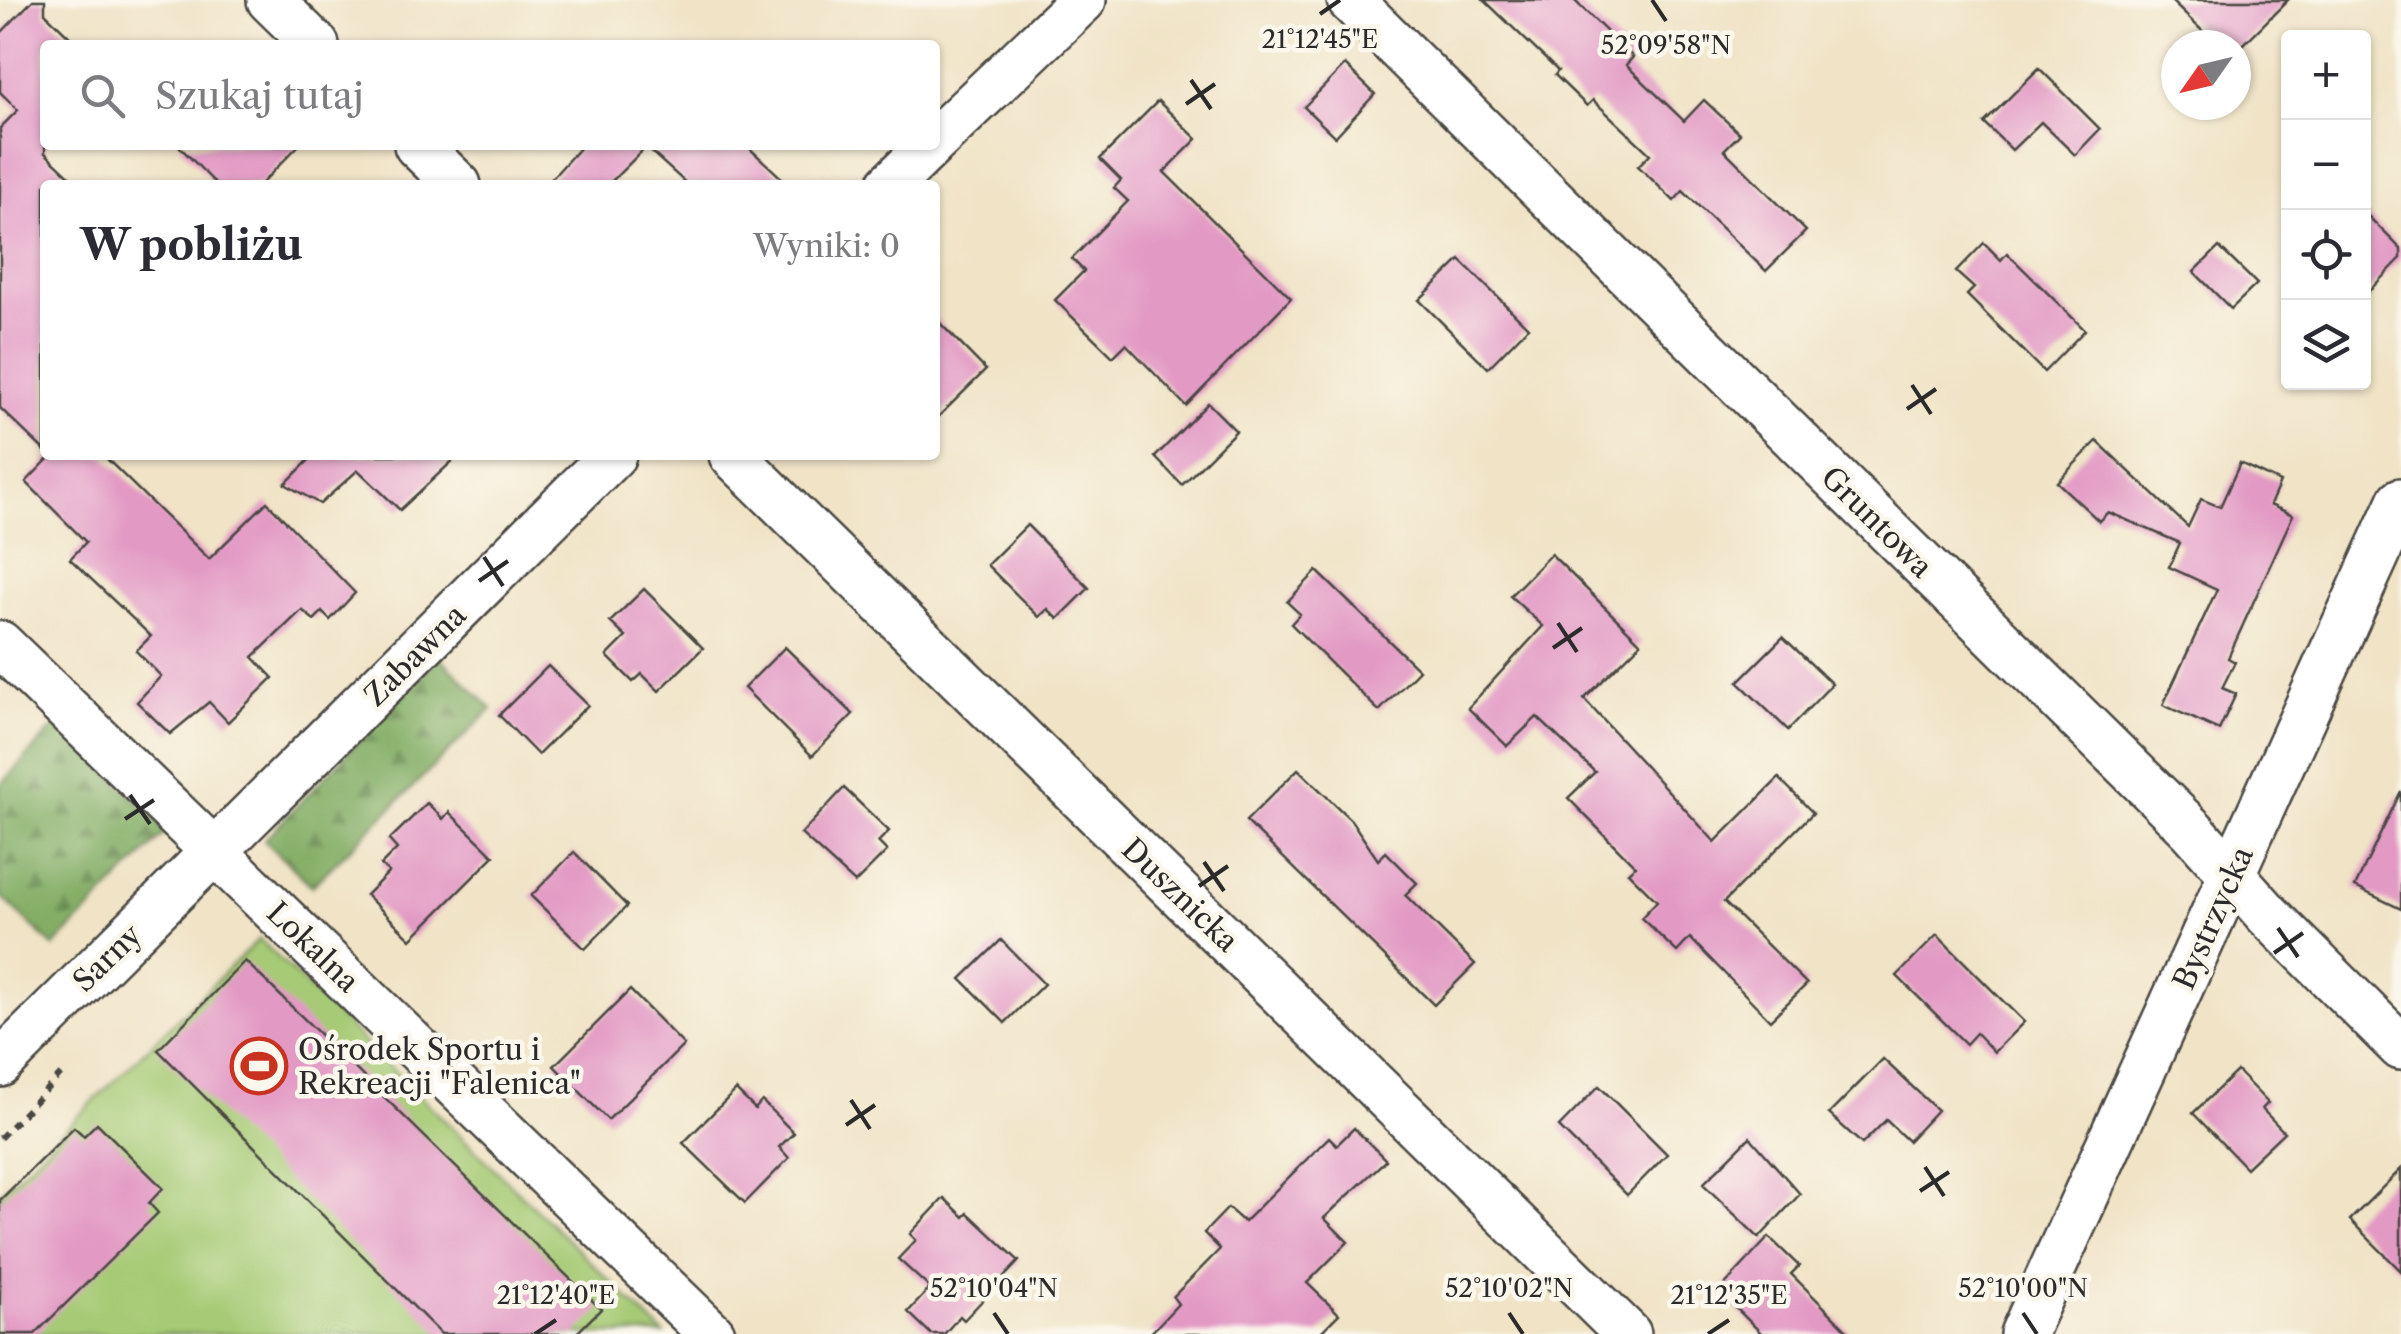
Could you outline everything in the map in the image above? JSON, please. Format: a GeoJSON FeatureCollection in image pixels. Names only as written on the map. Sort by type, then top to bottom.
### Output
{"type":"FeatureCollection","features":[{"type":"Feature","properties":{"kind":"street"},"geometry":{"type":"LineString","coordinates":[[270,0],[311,40]]}},
{"type":"Feature","properties":{"kind":"street"},"geometry":{"type":"LineString","coordinates":[[940,136],[1082,0]]}},
{"type":"Feature","properties":{"kind":"street","name":"Gruntowa"},"geometry":{"type":"LineString","coordinates":[[1350,0],[2233,874],[2268,915],[2401,1047]]}},
{"type":"Feature","properties":{"kind":"street"},"geometry":{"type":"LineString","coordinates":[[422,150],[453,180]]}},
{"type":"Feature","properties":{"kind":"street"},"geometry":{"type":"LineString","coordinates":[[895,180],[926,150]]}},
{"type":"Feature","properties":{"kind":"street","name":"Zabawna"},"geometry":{"type":"LineString","coordinates":[[216,854],[608,460]]}},
{"type":"Feature","properties":{"kind":"street","name":"Dusznicka"},"geometry":{"type":"LineString","coordinates":[[737,460],[1628,1334]]}},
{"type":"Feature","properties":{"kind":"street","name":"Bystrzycka"},"geometry":{"type":"LineString","coordinates":[[2023,1334],[2401,501]]}},
{"type":"Feature","properties":{"kind":"street","name":"Lokalna"},"geometry":{"type":"LineString","coordinates":[[0,644],[712,1334]]}},
{"type":"Feature","properties":{"kind":"street","name":"Sarny"},"geometry":{"type":"LineString","coordinates":[[0,1064],[216,854]]}},
{"type":"Feature","properties":{"kind":"green space"},"geometry":{"type":"Polygon","coordinates":[[[440,657],[492,709],[312,886],[264,840],[440,657]]]}},
{"type":"Feature","properties":{"kind":"green space"},"geometry":{"type":"Polygon","coordinates":[[[58,723],[167,831],[54,947],[0,895],[0,785],[58,723]]]}},
{"type":"Feature","properties":{"kind":"green space","name":"Ośrodek Sportu i Rekreacji \"Falenica\""},"geometry":{"type":"Polygon","coordinates":[[[259,939],[664,1334],[0,1334],[0,1193],[259,939]]]}},
{"type":"Feature","properties":{"kind":"building"},"geometry":{"type":"Polygon","coordinates":[[[33,0],[45,0],[45,13],[73,40],[40,40],[40,150],[45,150],[74,180],[40,180],[40,446],[0,408],[0,128],[18,110],[0,92],[0,34],[33,0]]]}},
{"type":"Feature","properties":{"kind":"building"},"geometry":{"type":"Polygon","coordinates":[[[1484,0],[1574,0],[1633,57],[1626,65],[1684,121],[1704,100],[1740,134],[1724,150],[1806,231],[1766,271],[1683,191],[1674,201],[1638,166],[1650,154],[1593,100],[1587,106],[1555,75],[1558,71],[1484,0]]]}},
{"type":"Feature","properties":{"kind":"building"},"geometry":{"type":"Polygon","coordinates":[[[2170,0],[2288,0],[2251,37],[2251,30],[2201,30],[2170,0]]]}},
{"type":"Feature","properties":{"kind":"building"},"geometry":{"type":"Polygon","coordinates":[[[1345,65],[1375,94],[1335,137],[1304,107],[1345,65]]]}},
{"type":"Feature","properties":{"kind":"building"},"geometry":{"type":"Polygon","coordinates":[[[2039,68],[2100,129],[2075,155],[2041,122],[2012,150],[1984,123],[2039,68]]]}},
{"type":"Feature","properties":{"kind":"building"},"geometry":{"type":"Polygon","coordinates":[[[1158,101],[1197,139],[1164,172],[1291,298],[1186,406],[1126,344],[1113,357],[1055,300],[1084,271],[1072,259],[1128,201],[1114,188],[1121,180],[1100,159],[1158,101]]]}},
{"type":"Feature","properties":{"kind":"building"},"geometry":{"type":"Polygon","coordinates":[[[183,150],[294,150],[265,180],[212,180],[183,150]]]}},
{"type":"Feature","properties":{"kind":"building"},"geometry":{"type":"Polygon","coordinates":[[[578,150],[643,150],[613,180],[550,180],[578,150]]]}},
{"type":"Feature","properties":{"kind":"building"},"geometry":{"type":"Polygon","coordinates":[[[649,150],[751,150],[784,180],[682,180],[649,150]]]}},
{"type":"Feature","properties":{"kind":"building"},"geometry":{"type":"Polygon","coordinates":[[[2371,219],[2401,249],[2401,258],[2371,289],[2371,219]]]}},
{"type":"Feature","properties":{"kind":"building"},"geometry":{"type":"Polygon","coordinates":[[[1984,243],[2001,260],[2007,253],[2085,330],[2044,372],[1967,295],[1974,288],[1956,272],[1984,243]]]}},
{"type":"Feature","properties":{"kind":"building"},"geometry":{"type":"Polygon","coordinates":[[[2219,247],[2257,284],[2231,309],[2194,272],[2219,247]]]}},
{"type":"Feature","properties":{"kind":"building"},"geometry":{"type":"Polygon","coordinates":[[[1460,260],[1528,327],[1488,368],[1419,300],[1460,260]]]}},
{"type":"Feature","properties":{"kind":"building"},"geometry":{"type":"Polygon","coordinates":[[[940,323],[986,370],[940,415],[940,323]]]}},
{"type":"Feature","properties":{"kind":"building"},"geometry":{"type":"Polygon","coordinates":[[[1208,403],[1236,431],[1182,485],[1155,457],[1208,403]]]}},
{"type":"Feature","properties":{"kind":"building"},"geometry":{"type":"Polygon","coordinates":[[[2097,441],[2188,527],[2201,499],[2220,507],[2240,463],[2280,482],[2270,505],[2293,515],[2228,658],[2235,662],[2222,688],[2236,694],[2219,730],[2163,705],[2217,589],[2169,567],[2180,543],[2108,512],[2099,521],[2057,482],[2097,441]]]}},
{"type":"Feature","properties":{"kind":"building"},"geometry":{"type":"Polygon","coordinates":[[[47,460],[108,460],[209,559],[267,502],[355,593],[330,620],[322,612],[314,620],[302,610],[253,657],[273,678],[228,722],[209,702],[170,734],[137,702],[161,676],[136,651],[151,636],[70,559],[86,542],[26,482],[47,460]]]}},
{"type":"Feature","properties":{"kind":"building"},"geometry":{"type":"Polygon","coordinates":[[[309,460],[454,460],[400,510],[358,470],[320,504],[285,484],[309,460]]]}},
{"type":"Feature","properties":{"kind":"building"},"geometry":{"type":"Polygon","coordinates":[[[1027,525],[1089,588],[1058,619],[1048,609],[1039,617],[987,565],[1027,525]]]}},
{"type":"Feature","properties":{"kind":"building"},"geometry":{"type":"Polygon","coordinates":[[[1551,554],[1641,643],[1584,699],[1715,842],[1779,778],[1813,813],[1724,902],[1807,984],[1770,1020],[1690,938],[1677,952],[1641,918],[1657,901],[1628,872],[1635,866],[1568,798],[1595,772],[1537,717],[1507,746],[1468,708],[1543,626],[1510,596],[1551,554]]]}},
{"type":"Feature","properties":{"kind":"building"},"geometry":{"type":"Polygon","coordinates":[[[1317,571],[1419,670],[1379,711],[1291,624],[1300,614],[1287,602],[1317,571]]]}},
{"type":"Feature","properties":{"kind":"building"},"geometry":{"type":"Polygon","coordinates":[[[644,589],[703,648],[659,691],[642,674],[633,682],[607,656],[626,637],[610,622],[644,589]]]}},
{"type":"Feature","properties":{"kind":"building"},"geometry":{"type":"Polygon","coordinates":[[[1783,637],[1832,684],[1788,730],[1738,682],[1783,637]]]}},
{"type":"Feature","properties":{"kind":"building"},"geometry":{"type":"Polygon","coordinates":[[[785,647],[853,714],[812,756],[744,688],[785,647]]]}},
{"type":"Feature","properties":{"kind":"building"},"geometry":{"type":"Polygon","coordinates":[[[548,666],[588,705],[538,755],[499,715],[548,666]]]}},
{"type":"Feature","properties":{"kind":"building"},"geometry":{"type":"Polygon","coordinates":[[[1298,769],[1351,820],[1378,860],[1386,852],[1417,883],[1405,895],[1475,964],[1434,1005],[1246,821],[1298,769]]]}},
{"type":"Feature","properties":{"kind":"building"},"geometry":{"type":"Polygon","coordinates":[[[844,788],[889,831],[878,842],[887,851],[855,883],[801,834],[844,788]]]}},
{"type":"Feature","properties":{"kind":"building"},"geometry":{"type":"Polygon","coordinates":[[[2401,791],[2401,909],[2355,887],[2401,791]]]}},
{"type":"Feature","properties":{"kind":"building"},"geometry":{"type":"Polygon","coordinates":[[[427,803],[443,819],[449,812],[494,856],[411,939],[366,895],[389,872],[381,865],[397,849],[389,840],[427,803]]]}},
{"type":"Feature","properties":{"kind":"building"},"geometry":{"type":"Polygon","coordinates":[[[574,852],[627,906],[585,949],[531,896],[574,852]]]}},
{"type":"Feature","properties":{"kind":"building"},"geometry":{"type":"Polygon","coordinates":[[[1937,935],[2024,1022],[1994,1052],[1976,1033],[1966,1044],[1897,976],[1937,935]]]}},
{"type":"Feature","properties":{"kind":"building"},"geometry":{"type":"Polygon","coordinates":[[[1001,940],[1044,984],[1005,1023],[961,979],[1001,940]]]}},
{"type":"Feature","properties":{"kind":"building"},"geometry":{"type":"Polygon","coordinates":[[[245,961],[601,1309],[576,1334],[441,1334],[158,1050],[245,961]]]}},
{"type":"Feature","properties":{"kind":"building"},"geometry":{"type":"Polygon","coordinates":[[[630,990],[684,1045],[608,1120],[554,1066],[630,990]]]}},
{"type":"Feature","properties":{"kind":"building"},"geometry":{"type":"Polygon","coordinates":[[[1883,1059],[1937,1110],[1908,1141],[1886,1120],[1862,1144],[1829,1114],[1883,1059]]]}},
{"type":"Feature","properties":{"kind":"building"},"geometry":{"type":"Polygon","coordinates":[[[2237,1071],[2268,1103],[2262,1109],[2284,1132],[2246,1168],[2193,1113],[2237,1071]]]}},
{"type":"Feature","properties":{"kind":"building"},"geometry":{"type":"Polygon","coordinates":[[[1599,1086],[1667,1154],[1627,1195],[1559,1127],[1599,1086]]]}},
{"type":"Feature","properties":{"kind":"building"},"geometry":{"type":"Polygon","coordinates":[[[736,1090],[755,1109],[762,1101],[794,1133],[779,1147],[789,1158],[745,1203],[683,1143],[736,1090]]]}},
{"type":"Feature","properties":{"kind":"building"},"geometry":{"type":"Polygon","coordinates":[[[97,1123],[163,1188],[149,1203],[158,1213],[35,1334],[0,1334],[0,1200],[74,1127],[84,1136],[97,1123]]]}},
{"type":"Feature","properties":{"kind":"building"},"geometry":{"type":"Polygon","coordinates":[[[1354,1128],[1386,1160],[1324,1218],[1348,1242],[1307,1283],[1339,1314],[1319,1334],[1150,1334],[1178,1304],[1173,1297],[1220,1249],[1204,1233],[1228,1208],[1244,1222],[1329,1137],[1337,1145],[1354,1128]]]}},
{"type":"Feature","properties":{"kind":"building"},"geometry":{"type":"Polygon","coordinates":[[[1750,1137],[1800,1194],[1759,1238],[1703,1184],[1750,1137]]]}},
{"type":"Feature","properties":{"kind":"building"},"geometry":{"type":"Polygon","coordinates":[[[2401,1169],[2401,1271],[2350,1220],[2401,1169]]]}},
{"type":"Feature","properties":{"kind":"building"},"geometry":{"type":"Polygon","coordinates":[[[944,1198],[964,1217],[968,1213],[1019,1261],[964,1320],[960,1316],[944,1334],[931,1334],[908,1312],[930,1288],[898,1259],[916,1240],[910,1234],[944,1198]]]}},
{"type":"Feature","properties":{"kind":"building"},"geometry":{"type":"Polygon","coordinates":[[[1769,1237],[1799,1266],[1791,1274],[1851,1334],[1762,1334],[1719,1291],[1769,1237]]]}},
{"type":"Feature","properties":{"kind":"place","name":"Ośrodek Sportu i Rekreacji \"Falenica\""},"geometry":{"type":"Point","coordinates":[259,1066]}}]}
